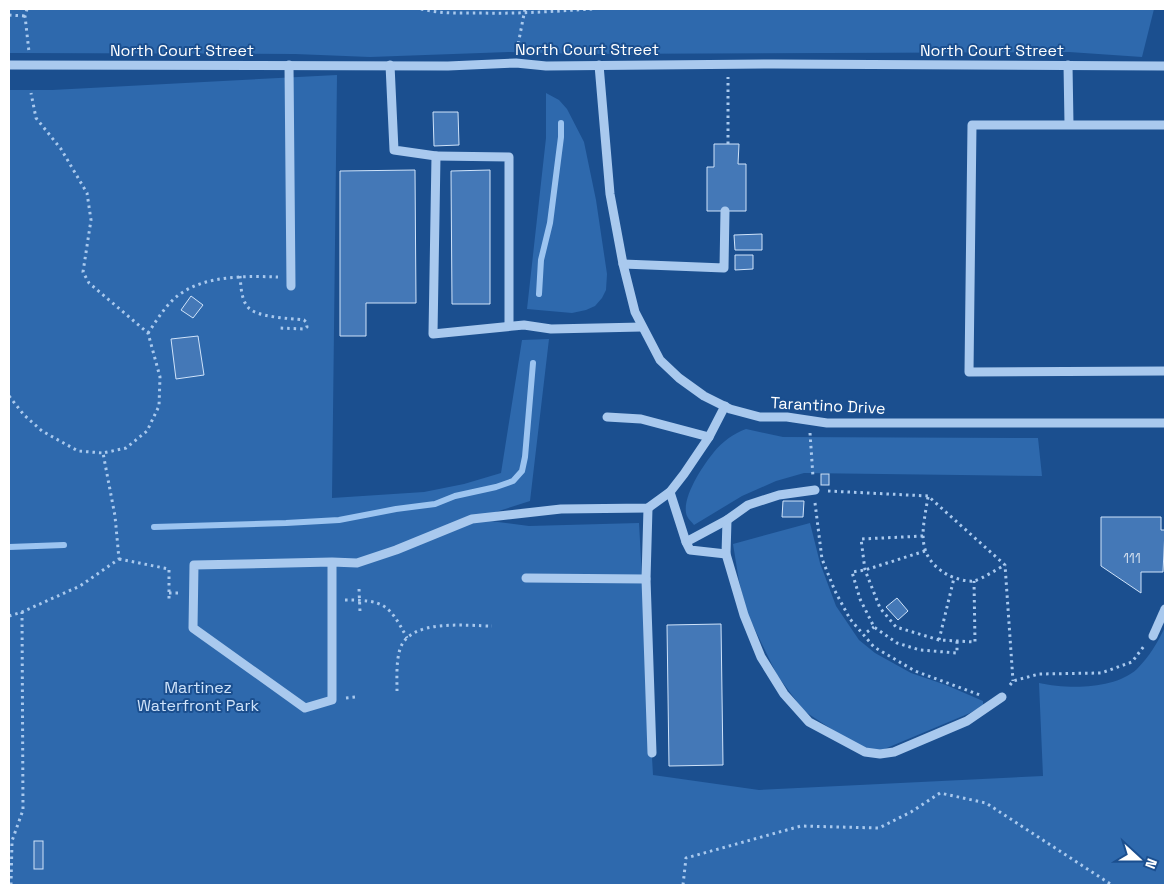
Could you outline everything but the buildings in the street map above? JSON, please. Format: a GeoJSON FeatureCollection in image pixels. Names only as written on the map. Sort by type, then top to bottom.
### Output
{"type":"FeatureCollection","features":[{"type":"Feature","properties":{"kind":"street","name":"North Court Street"},"geometry":{"type":"LineString","coordinates":[[9,65],[448,66],[516,63],[546,66],[728,64],[1165,66]]}},
{"type":"Feature","properties":{"kind":"street"},"geometry":{"type":"LineString","coordinates":[[288,65],[291,286]]}},
{"type":"Feature","properties":{"kind":"street"},"geometry":{"type":"LineString","coordinates":[[390,65],[394,150],[436,156],[509,157],[509,326]]}},
{"type":"Feature","properties":{"kind":"street","name":"Tarantino Drive"},"geometry":{"type":"LineString","coordinates":[[599,65],[610,194],[623,264],[635,312],[660,360],[679,378],[704,396],[725,406],[760,417],[787,417],[828,423],[1165,423]]}},
{"type":"Feature","properties":{"kind":"street"},"geometry":{"type":"LineString","coordinates":[[1068,66],[1069,124]]}},
{"type":"Feature","properties":{"kind":"street"},"geometry":{"type":"LineString","coordinates":[[1165,124],[972,125],[969,372],[1165,371]]}},
{"type":"Feature","properties":{"kind":"street"},"geometry":{"type":"LineString","coordinates":[[436,156],[433,334],[524,325],[551,329],[642,327]]}},
{"type":"Feature","properties":{"kind":"street"},"geometry":{"type":"LineString","coordinates":[[623,264],[724,268],[725,211]]}},
{"type":"Feature","properties":{"kind":"street"},"geometry":{"type":"LineString","coordinates":[[332,562],[332,700],[305,708],[193,628],[194,566],[332,562],[357,563],[396,550],[472,519],[561,509],[648,508],[670,492],[709,437],[725,406]]}},
{"type":"Feature","properties":{"kind":"street"},"geometry":{"type":"LineString","coordinates":[[607,416],[641,419],[709,437]]}},
{"type":"Feature","properties":{"kind":"street"},"geometry":{"type":"LineString","coordinates":[[686,542],[727,520],[748,505],[779,495],[815,490]]}},
{"type":"Feature","properties":{"kind":"street"},"geometry":{"type":"LineString","coordinates":[[670,492],[690,550],[726,554]]}},
{"type":"Feature","properties":{"kind":"street"},"geometry":{"type":"LineString","coordinates":[[648,508],[646,579],[652,753]]}},
{"type":"Feature","properties":{"kind":"street"},"geometry":{"type":"LineString","coordinates":[[727,520],[726,554],[744,615],[760,657],[784,694],[809,722],[865,752],[880,754],[894,752],[967,721],[1002,697]]}},
{"type":"Feature","properties":{"kind":"street"},"geometry":{"type":"LineString","coordinates":[[526,578],[646,579]]}},
{"type":"Feature","properties":{"kind":"street"},"geometry":{"type":"LineString","coordinates":[[1153,636],[1165,609]]}},
{"type":"Feature","properties":{"kind":"path"},"geometry":{"type":"LineString","coordinates":[[27,9],[25,16],[30,55]]}},
{"type":"Feature","properties":{"kind":"path"},"geometry":{"type":"LineString","coordinates":[[421,9],[432,12],[524,14],[594,9]]}},
{"type":"Feature","properties":{"kind":"path"},"geometry":{"type":"LineString","coordinates":[[517,52],[526,9]]}},
{"type":"Feature","properties":{"kind":"path"},"geometry":{"type":"LineString","coordinates":[[9,15],[25,16]]}},
{"type":"Feature","properties":{"kind":"path"},"geometry":{"type":"LineString","coordinates":[[728,64],[728,144]]}},
{"type":"Feature","properties":{"kind":"path"},"geometry":{"type":"LineString","coordinates":[[9,396],[24,416],[42,431],[78,451],[104,453],[126,448],[147,431],[159,406],[160,377],[148,333],[89,283],[83,272],[90,220],[87,193],[61,149],[36,118],[31,93]]}},
{"type":"Feature","properties":{"kind":"path"},"geometry":{"type":"LineString","coordinates":[[148,333],[163,310],[180,294],[203,284],[240,276],[260,276]]}},
{"type":"Feature","properties":{"kind":"path"},"geometry":{"type":"LineString","coordinates":[[240,276],[243,297],[248,308],[260,314],[304,320],[307,327],[304,329],[280,328]]}},
{"type":"Feature","properties":{"kind":"path"},"geometry":{"type":"LineString","coordinates":[[811,422],[812,464],[822,559],[835,591],[850,619],[874,647],[915,671],[981,695],[1002,697],[1013,681],[1005,565],[928,496],[815,490]]}},
{"type":"Feature","properties":{"kind":"path"},"geometry":{"type":"LineString","coordinates":[[104,453],[115,516],[119,559]]}},
{"type":"Feature","properties":{"kind":"path"},"geometry":{"type":"LineString","coordinates":[[928,496],[924,551],[937,569],[954,578],[974,581],[1005,565]]}},
{"type":"Feature","properties":{"kind":"path"},"geometry":{"type":"LineString","coordinates":[[924,536],[861,540],[865,570],[880,608],[896,627],[940,640],[975,642],[974,581]]}},
{"type":"Feature","properties":{"kind":"path"},"geometry":{"type":"LineString","coordinates":[[924,551],[865,570],[852,572],[860,599],[874,627],[897,643],[920,650],[957,653],[957,641]]}},
{"type":"Feature","properties":{"kind":"path"},"geometry":{"type":"LineString","coordinates":[[9,616],[80,586],[119,559],[169,569],[169,601]]}},
{"type":"Feature","properties":{"kind":"path"},"geometry":{"type":"LineString","coordinates":[[940,640],[954,578]]}},
{"type":"Feature","properties":{"kind":"path"},"geometry":{"type":"LineString","coordinates":[[359,589],[360,612]]}},
{"type":"Feature","properties":{"kind":"path"},"geometry":{"type":"LineString","coordinates":[[359,600],[382,604],[390,609],[406,638]]}},
{"type":"Feature","properties":{"kind":"path"},"geometry":{"type":"LineString","coordinates":[[11,885],[12,841],[23,810],[22,612]]}},
{"type":"Feature","properties":{"kind":"path"},"geometry":{"type":"LineString","coordinates":[[396,692],[400,647],[406,638],[430,627],[492,626]]}},
{"type":"Feature","properties":{"kind":"path"},"geometry":{"type":"LineString","coordinates":[[867,632],[874,627]]}},
{"type":"Feature","properties":{"kind":"path"},"geometry":{"type":"LineString","coordinates":[[1013,681],[1039,674],[1101,673],[1132,662],[1153,636]]}},
{"type":"Feature","properties":{"kind":"path"},"geometry":{"type":"LineString","coordinates":[[683,885],[686,858],[801,826],[879,828],[911,812],[940,793],[986,803],[1112,885]]}},
{"type":"Feature","properties":{"kind":"green space"},"geometry":{"type":"Polygon","coordinates":[[[9,9],[1154,9],[1142,57],[1069,52],[586,54],[509,52],[370,57],[295,54],[9,53],[9,9]]]}},
{"type":"Feature","properties":{"kind":"green space","name":"Martinez Waterfront Park"},"geometry":{"type":"Polygon","coordinates":[[[337,75],[332,498],[424,492],[464,484],[501,473],[522,340],[549,339],[530,501],[474,519],[529,526],[639,523],[653,775],[759,790],[1043,776],[1039,683],[1076,687],[1116,681],[1137,669],[1156,644],[1165,627],[1165,885],[9,885],[9,90],[52,90],[337,75]]]}},
{"type":"Feature","properties":{"kind":"green space"},"geometry":{"type":"Polygon","coordinates":[[[546,93],[559,100],[567,109],[584,142],[596,200],[607,274],[606,290],[595,306],[572,313],[527,309],[546,138],[546,93]]]}},
{"type":"Feature","properties":{"kind":"green space"},"geometry":{"type":"Polygon","coordinates":[[[746,429],[783,437],[1038,438],[1042,476],[804,473],[776,481],[742,496],[694,525],[688,517],[686,509],[694,482],[717,448],[733,435],[746,429]]]}},
{"type":"Feature","properties":{"kind":"green space"},"geometry":{"type":"Polygon","coordinates":[[[810,523],[820,563],[836,606],[859,640],[875,653],[911,673],[946,685],[983,701],[983,706],[882,750],[866,749],[804,711],[777,675],[747,613],[733,544],[810,523]]]}},
{"type":"Feature","properties":{"kind":"waterway"},"geometry":{"type":"LineString","coordinates":[[539,294],[541,260],[550,223],[561,137],[561,123]]}},
{"type":"Feature","properties":{"kind":"waterway"},"geometry":{"type":"LineString","coordinates":[[154,527],[339,520],[435,504],[455,496],[496,487],[513,481],[522,471],[525,457],[533,363]]}},
{"type":"Feature","properties":{"kind":"waterway"},"geometry":{"type":"LineString","coordinates":[[9,547],[64,545]]}}]}
